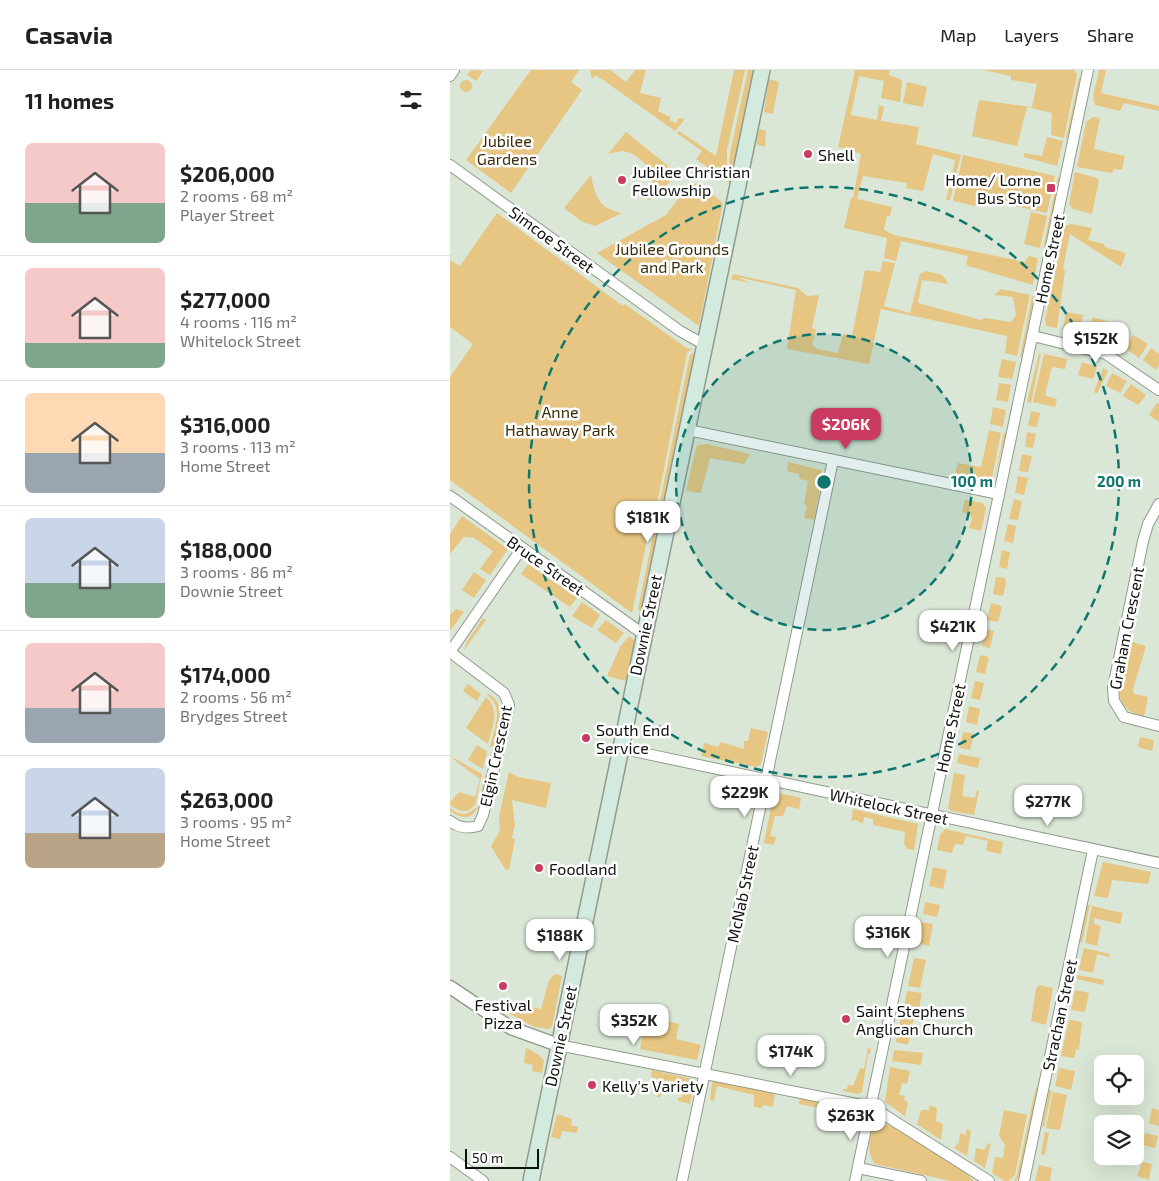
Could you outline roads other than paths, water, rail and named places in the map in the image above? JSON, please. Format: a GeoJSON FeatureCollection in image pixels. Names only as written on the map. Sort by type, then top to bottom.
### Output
{"type":"FeatureCollection","features":[{"type":"Feature","properties":{"kind":"main road","name":"Downie Street"},"geometry":{"type":"LineString","coordinates":[[531,1181],[619,748],[688,430],[762,70]]}},
{"type":"Feature","properties":{"kind":"street"},"geometry":{"type":"LineString","coordinates":[[450,76],[454,70]]}},
{"type":"Feature","properties":{"kind":"street","name":"Home Street"},"geometry":{"type":"LineString","coordinates":[[855,1181],[1088,70]]}},
{"type":"Feature","properties":{"kind":"street","name":"Simcoe Street"},"geometry":{"type":"LineString","coordinates":[[450,165],[680,331],[705,345]]}},
{"type":"Feature","properties":{"kind":"street"},"geometry":{"type":"LineString","coordinates":[[1033,336],[1106,354],[1159,390]]}},
{"type":"Feature","properties":{"kind":"street"},"geometry":{"type":"LineString","coordinates":[[688,430],[999,494]]}},
{"type":"Feature","properties":{"kind":"street","name":"McNab Street"},"geometry":{"type":"LineString","coordinates":[[682,1181],[834,460]]}},
{"type":"Feature","properties":{"kind":"street","name":"Bruce Street"},"geometry":{"type":"LineString","coordinates":[[450,496],[643,634]]}},
{"type":"Feature","properties":{"kind":"street","name":"Graham Crescent"},"geometry":{"type":"LineString","coordinates":[[1159,504],[1148,524],[1143,541],[1113,690],[1114,701],[1124,717],[1159,726]]}},
{"type":"Feature","properties":{"kind":"street"},"geometry":{"type":"LineString","coordinates":[[450,652],[522,548]]}},
{"type":"Feature","properties":{"kind":"street","name":"Elgin Crescent"},"geometry":{"type":"LineString","coordinates":[[450,652],[504,693],[509,705],[483,815],[478,826],[471,828],[459,827],[450,821]]}},
{"type":"Feature","properties":{"kind":"street","name":"Whitelock Street"},"geometry":{"type":"LineString","coordinates":[[619,748],[1159,864]]}},
{"type":"Feature","properties":{"kind":"street","name":"Strachan Street"},"geometry":{"type":"LineString","coordinates":[[1024,1181],[1093,850]]}},
{"type":"Feature","properties":{"kind":"street"},"geometry":{"type":"LineString","coordinates":[[450,987],[511,1028],[558,1045],[705,1072],[872,1106],[989,1181]]}},
{"type":"Feature","properties":{"kind":"street"},"geometry":{"type":"LineString","coordinates":[[450,1157],[483,1181]]}},
{"type":"Feature","properties":{"kind":"street"},"geometry":{"type":"LineString","coordinates":[[858,1168],[921,1181]]}},
{"type":"Feature","properties":{"kind":"place","name":"Shell"},"geometry":{"type":"Point","coordinates":[808,154]}},
{"type":"Feature","properties":{"kind":"place","name":"Jubilee Christian Fellowship"},"geometry":{"type":"Point","coordinates":[622,180]}},
{"type":"Feature","properties":{"kind":"place","name":"Home/ Lorne Bus Stop"},"geometry":{"type":"Point","coordinates":[1051,188]}},
{"type":"Feature","properties":{"kind":"place","name":"South End Service"},"geometry":{"type":"Point","coordinates":[586,738]}},
{"type":"Feature","properties":{"kind":"place","name":"Foodland"},"geometry":{"type":"Point","coordinates":[539,868]}},
{"type":"Feature","properties":{"kind":"place","name":"Festival Pizza"},"geometry":{"type":"Point","coordinates":[503,986]}},
{"type":"Feature","properties":{"kind":"place","name":"Saint Stephens Anglican Church"},"geometry":{"type":"Point","coordinates":[846,1019]}},
{"type":"Feature","properties":{"kind":"place","name":"Kelly's Variety"},"geometry":{"type":"Point","coordinates":[592,1085]}},
{"type":"Feature","properties":{"kind":"park label","name":"Jubilee Gardens"},"geometry":{"type":"Point","coordinates":[507,149]}},
{"type":"Feature","properties":{"kind":"park label","name":"Jubilee Grounds and Park"},"geometry":{"type":"Point","coordinates":[672,257]}},
{"type":"Feature","properties":{"kind":"park label","name":"Anne Hathaway Park"},"geometry":{"type":"Point","coordinates":[560,420]}}]}
